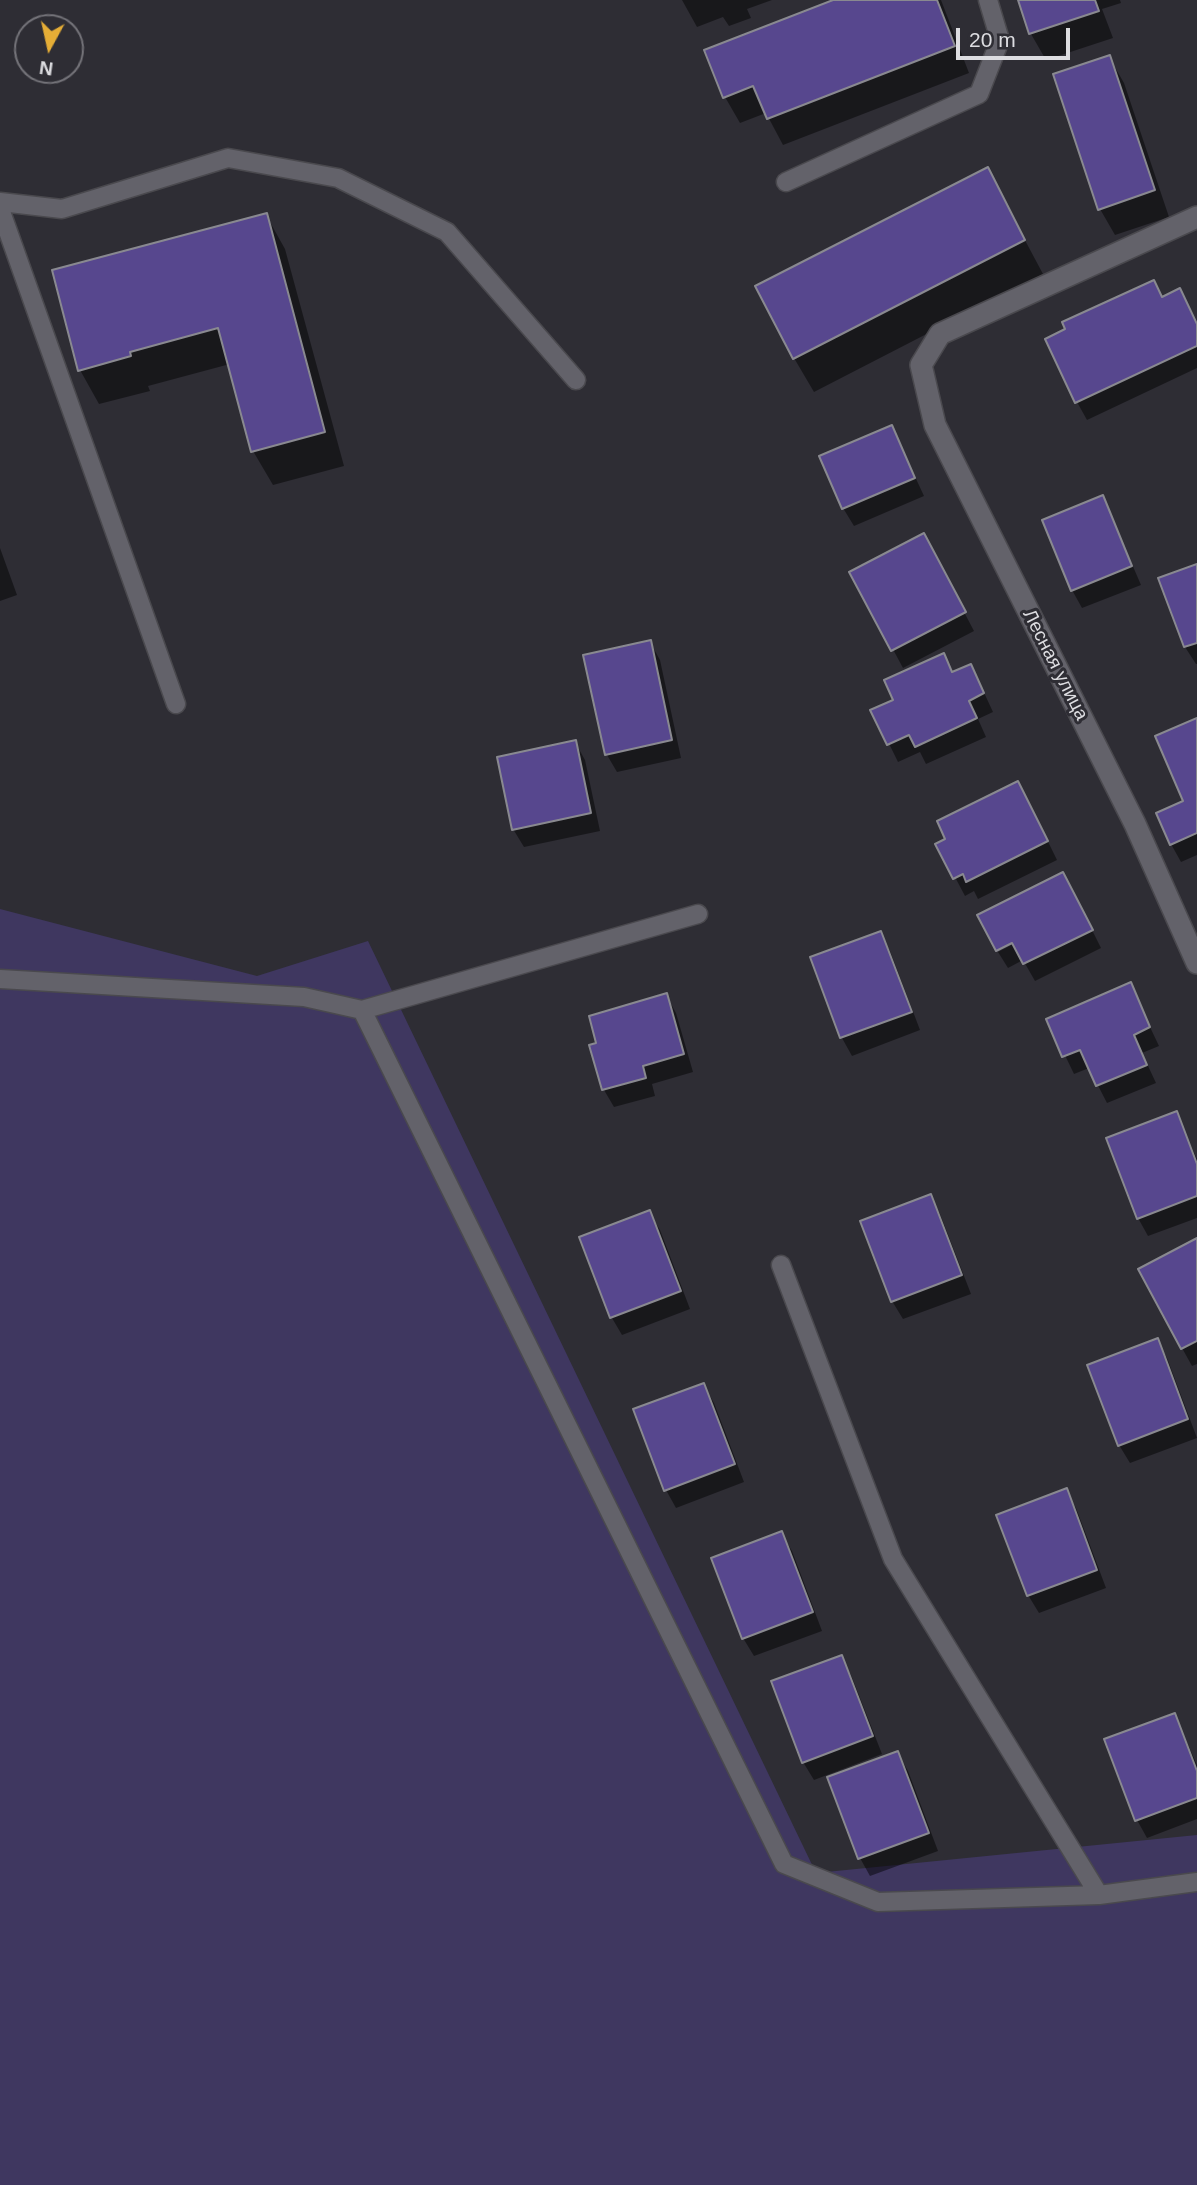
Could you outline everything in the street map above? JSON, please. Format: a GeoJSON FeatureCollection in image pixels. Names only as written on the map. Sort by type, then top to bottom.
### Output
{"type":"FeatureCollection","features":[{"type":"Feature","properties":{"kind":"street","name":"Лесная улица"},"geometry":{"type":"LineString","coordinates":[[1197,217],[940,334],[920,365],[935,425],[1135,824],[1197,963]]}},
{"type":"Feature","properties":{"kind":"lane"},"geometry":{"type":"LineString","coordinates":[[786,182],[979,94],[1000,40],[988,0]]}},
{"type":"Feature","properties":{"kind":"lane"},"geometry":{"type":"LineString","coordinates":[[0,202],[62,209],[228,158],[338,178],[447,232],[576,380]]}},
{"type":"Feature","properties":{"kind":"lane"},"geometry":{"type":"LineString","coordinates":[[0,209],[176,705]]}},
{"type":"Feature","properties":{"kind":"lane"},"geometry":{"type":"LineString","coordinates":[[0,979],[304,997],[362,1010],[698,914]]}},
{"type":"Feature","properties":{"kind":"lane"},"geometry":{"type":"LineString","coordinates":[[362,1010],[784,1864],[878,1902],[1099,1895],[1197,1882]]}},
{"type":"Feature","properties":{"kind":"lane"},"geometry":{"type":"LineString","coordinates":[[780,1265],[894,1559],[1099,1895]]}},
{"type":"Feature","properties":{"kind":"shaded area"},"geometry":{"type":"Polygon","coordinates":[[[0,909],[257,976],[368,941],[816,1873],[1197,1835],[1197,2185],[0,2185],[0,909]]]}},
{"type":"Feature","properties":{"kind":"building"},"geometry":{"type":"Polygon","coordinates":[[[833,0],[937,0],[955,46],[767,119],[753,86],[723,98],[704,50],[833,0]]]}},
{"type":"Feature","properties":{"kind":"building"},"geometry":{"type":"Polygon","coordinates":[[[1018,0],[1095,0],[1099,11],[1029,34],[1018,0]]]}},
{"type":"Feature","properties":{"kind":"building"},"geometry":{"type":"Polygon","coordinates":[[[1110,55],[1155,190],[1098,210],[1053,74],[1110,55]]]}},
{"type":"Feature","properties":{"kind":"building"},"geometry":{"type":"Polygon","coordinates":[[[988,167],[1025,240],[793,359],[755,286],[988,167]]]}},
{"type":"Feature","properties":{"kind":"building"},"geometry":{"type":"Polygon","coordinates":[[[267,213],[325,432],[251,452],[218,328],[130,352],[131,356],[78,371],[52,270],[267,213]]]}},
{"type":"Feature","properties":{"kind":"building"},"geometry":{"type":"Polygon","coordinates":[[[1154,280],[1162,297],[1180,288],[1197,324],[1197,346],[1075,403],[1045,339],[1065,329],[1062,322],[1154,280]]]}},
{"type":"Feature","properties":{"kind":"building"},"geometry":{"type":"Polygon","coordinates":[[[892,425],[915,478],[842,509],[819,456],[892,425]]]}},
{"type":"Feature","properties":{"kind":"building"},"geometry":{"type":"Polygon","coordinates":[[[1103,495],[1132,566],[1071,591],[1042,520],[1103,495]]]}},
{"type":"Feature","properties":{"kind":"building"},"geometry":{"type":"Polygon","coordinates":[[[924,533],[966,612],[891,651],[849,572],[924,533]]]}},
{"type":"Feature","properties":{"kind":"building"},"geometry":{"type":"Polygon","coordinates":[[[1197,564],[1197,643],[1184,647],[1158,578],[1197,564]]]}},
{"type":"Feature","properties":{"kind":"building"},"geometry":{"type":"Polygon","coordinates":[[[651,640],[672,740],[605,755],[583,655],[651,640]]]}},
{"type":"Feature","properties":{"kind":"building"},"geometry":{"type":"Polygon","coordinates":[[[944,653],[952,672],[971,664],[984,693],[969,701],[977,718],[915,747],[909,735],[887,745],[870,710],[893,700],[884,680],[944,653]]]}},
{"type":"Feature","properties":{"kind":"building"},"geometry":{"type":"Polygon","coordinates":[[[1197,718],[1197,833],[1170,845],[1156,813],[1183,801],[1155,736],[1197,718]]]}},
{"type":"Feature","properties":{"kind":"building"},"geometry":{"type":"Polygon","coordinates":[[[576,740],[591,813],[512,830],[497,757],[576,740]]]}},
{"type":"Feature","properties":{"kind":"building"},"geometry":{"type":"Polygon","coordinates":[[[1018,781],[1048,841],[966,882],[963,874],[953,879],[935,844],[945,839],[937,821],[1018,781]]]}},
{"type":"Feature","properties":{"kind":"building"},"geometry":{"type":"Polygon","coordinates":[[[1063,872],[1093,930],[1023,964],[1012,943],[996,951],[977,915],[1063,872]]]}},
{"type":"Feature","properties":{"kind":"building"},"geometry":{"type":"Polygon","coordinates":[[[881,931],[912,1012],[840,1038],[810,957],[881,931]]]}},
{"type":"Feature","properties":{"kind":"building"},"geometry":{"type":"Polygon","coordinates":[[[1131,982],[1150,1027],[1134,1035],[1147,1065],[1096,1086],[1080,1050],[1062,1057],[1046,1019],[1131,982]]]}},
{"type":"Feature","properties":{"kind":"building"},"geometry":{"type":"Polygon","coordinates":[[[667,993],[684,1054],[643,1066],[646,1078],[602,1090],[589,1045],[596,1043],[589,1016],[667,993]]]}},
{"type":"Feature","properties":{"kind":"building"},"geometry":{"type":"Polygon","coordinates":[[[1177,1111],[1197,1164],[1197,1196],[1137,1219],[1106,1138],[1177,1111]]]}},
{"type":"Feature","properties":{"kind":"building"},"geometry":{"type":"Polygon","coordinates":[[[931,1194],[962,1275],[891,1302],[860,1221],[931,1194]]]}},
{"type":"Feature","properties":{"kind":"building"},"geometry":{"type":"Polygon","coordinates":[[[650,1210],[681,1291],[610,1318],[579,1237],[650,1210]]]}},
{"type":"Feature","properties":{"kind":"building"},"geometry":{"type":"Polygon","coordinates":[[[1197,1238],[1197,1341],[1181,1349],[1138,1269],[1197,1238]]]}},
{"type":"Feature","properties":{"kind":"building"},"geometry":{"type":"Polygon","coordinates":[[[1158,1338],[1188,1419],[1118,1446],[1087,1365],[1158,1338]]]}},
{"type":"Feature","properties":{"kind":"building"},"geometry":{"type":"Polygon","coordinates":[[[704,1383],[735,1464],[664,1491],[633,1409],[704,1383]]]}},
{"type":"Feature","properties":{"kind":"building"},"geometry":{"type":"Polygon","coordinates":[[[1067,1488],[1097,1570],[1027,1596],[996,1515],[1067,1488]]]}},
{"type":"Feature","properties":{"kind":"building"},"geometry":{"type":"Polygon","coordinates":[[[782,1531],[813,1612],[742,1639],[711,1558],[782,1531]]]}},
{"type":"Feature","properties":{"kind":"building"},"geometry":{"type":"Polygon","coordinates":[[[842,1655],[873,1736],[802,1763],[771,1681],[842,1655]]]}},
{"type":"Feature","properties":{"kind":"building"},"geometry":{"type":"Polygon","coordinates":[[[1175,1713],[1197,1771],[1197,1798],[1135,1821],[1104,1739],[1175,1713]]]}},
{"type":"Feature","properties":{"kind":"building"},"geometry":{"type":"Polygon","coordinates":[[[898,1751],[929,1833],[858,1859],[827,1777],[898,1751]]]}}]}
